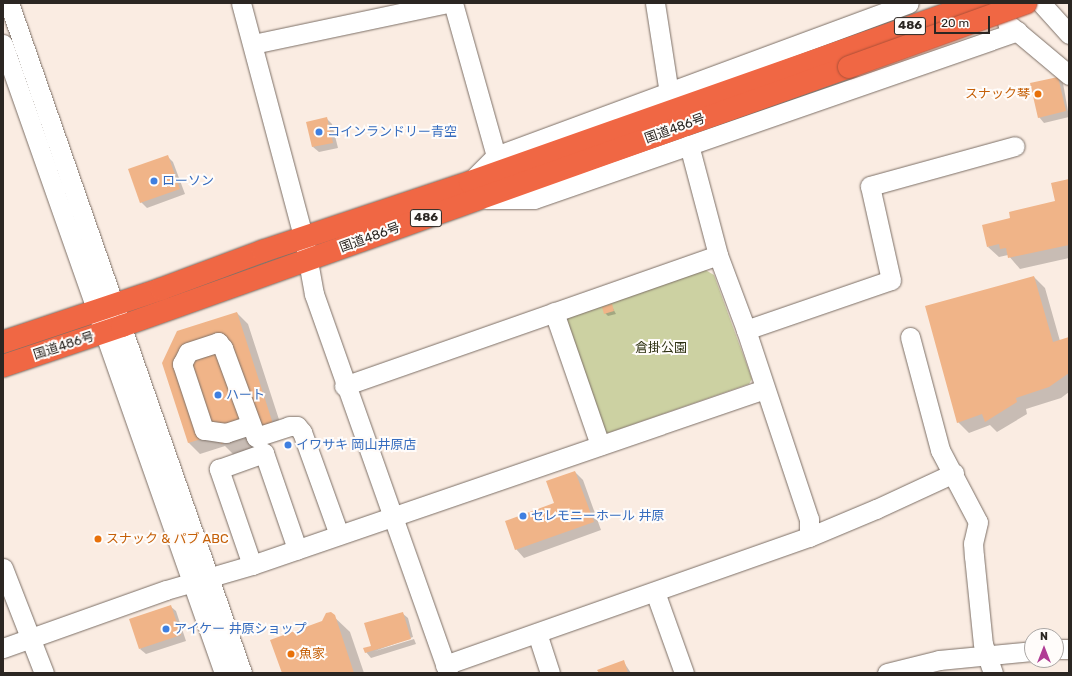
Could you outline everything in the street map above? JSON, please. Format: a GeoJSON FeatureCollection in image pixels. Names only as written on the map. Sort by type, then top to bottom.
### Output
{"type":"FeatureCollection","features":[{"type":"Feature","properties":{"kind":"highway","name":"486"},"geometry":{"type":"LineString","coordinates":[[846,58],[978,3]]}},
{"type":"Feature","properties":{"kind":"highway","name":"486"},"geometry":{"type":"LineString","coordinates":[[846,58],[1026,3]]}},
{"type":"Feature","properties":{"kind":"highway","name":"国道486号"},"geometry":{"type":"LineString","coordinates":[[3,366],[113,330],[306,260],[474,191],[846,58]]}},
{"type":"Feature","properties":{"kind":"highway","name":"国道486号"},"geometry":{"type":"LineString","coordinates":[[3,342],[304,239],[474,191]]}},
{"type":"Feature","properties":{"kind":"street"},"geometry":{"type":"LineString","coordinates":[[9,3],[105,308]]}},
{"type":"Feature","properties":{"kind":"street"},"geometry":{"type":"LineString","coordinates":[[241,3],[304,239],[306,260],[314,294],[344,386],[393,518],[446,669],[537,632],[809,537],[876,510],[954,473]]}},
{"type":"Feature","properties":{"kind":"street"},"geometry":{"type":"LineString","coordinates":[[253,44],[447,3]]}},
{"type":"Feature","properties":{"kind":"street"},"geometry":{"type":"LineString","coordinates":[[453,3],[496,156]]}},
{"type":"Feature","properties":{"kind":"street"},"geometry":{"type":"LineString","coordinates":[[655,3],[669,93]]}},
{"type":"Feature","properties":{"kind":"street"},"geometry":{"type":"LineString","coordinates":[[908,3],[496,156],[474,191],[534,199],[1018,31]]}},
{"type":"Feature","properties":{"kind":"street"},"geometry":{"type":"LineString","coordinates":[[982,3],[1065,67]]}},
{"type":"Feature","properties":{"kind":"street"},"geometry":{"type":"LineString","coordinates":[[1042,3],[1069,34]]}},
{"type":"Feature","properties":{"kind":"street"},"geometry":{"type":"LineString","coordinates":[[3,44],[113,330],[200,580],[224,673]]}},
{"type":"Feature","properties":{"kind":"street"},"geometry":{"type":"LineString","coordinates":[[689,145],[718,255],[746,330],[809,519],[809,537]]}},
{"type":"Feature","properties":{"kind":"street"},"geometry":{"type":"LineString","coordinates":[[746,330],[891,280],[870,186],[1015,146]]}},
{"type":"Feature","properties":{"kind":"street"},"geometry":{"type":"LineString","coordinates":[[344,386],[718,255]]}},
{"type":"Feature","properties":{"kind":"street"},"geometry":{"type":"LineString","coordinates":[[554,312],[600,445]]}},
{"type":"Feature","properties":{"kind":"street"},"geometry":{"type":"LineString","coordinates":[[910,337],[933,429],[940,450],[954,473],[978,522],[973,543],[985,655],[993,673]]}},
{"type":"Feature","properties":{"kind":"street"},"geometry":{"type":"LineString","coordinates":[[253,431],[223,348],[218,342],[188,352],[182,364],[204,430],[226,433],[253,431],[289,426],[297,426],[302,432],[339,535]]}},
{"type":"Feature","properties":{"kind":"street"},"geometry":{"type":"LineString","coordinates":[[3,648],[200,580],[252,565],[393,518],[765,389]]}},
{"type":"Feature","properties":{"kind":"street"},"geometry":{"type":"LineString","coordinates":[[252,565],[219,469],[264,453],[298,549]]}},
{"type":"Feature","properties":{"kind":"street"},"geometry":{"type":"LineString","coordinates":[[3,568],[44,673]]}},
{"type":"Feature","properties":{"kind":"street"},"geometry":{"type":"LineString","coordinates":[[200,580],[242,673]]}},
{"type":"Feature","properties":{"kind":"street"},"geometry":{"type":"LineString","coordinates":[[655,592],[684,673]]}},
{"type":"Feature","properties":{"kind":"street"},"geometry":{"type":"LineString","coordinates":[[537,632],[550,673]]}},
{"type":"Feature","properties":{"kind":"street"},"geometry":{"type":"LineString","coordinates":[[887,673],[938,660],[1024,652]]}},
{"type":"Feature","properties":{"kind":"green space","name":"倉掛公園"},"geometry":{"type":"Polygon","coordinates":[[[702,268],[714,275],[752,379],[749,384],[608,433],[603,431],[563,316],[702,268]]]}},
{"type":"Feature","properties":{"kind":"building"},"geometry":{"type":"Polygon","coordinates":[[[1058,77],[1066,111],[1038,118],[1030,83],[1058,77]]]}},
{"type":"Feature","properties":{"kind":"building"},"geometry":{"type":"Polygon","coordinates":[[[327,117],[333,143],[312,147],[306,122],[327,117]]]}},
{"type":"Feature","properties":{"kind":"building"},"geometry":{"type":"Polygon","coordinates":[[[168,155],[180,189],[140,203],[128,169],[168,155]]]}},
{"type":"Feature","properties":{"kind":"building"},"geometry":{"type":"Polygon","coordinates":[[[1069,179],[1069,245],[1008,258],[1006,248],[1000,249],[999,244],[987,247],[982,225],[1010,218],[1009,212],[1055,201],[1051,183],[1069,179]]]}},
{"type":"Feature","properties":{"kind":"building"},"geometry":{"type":"Polygon","coordinates":[[[1034,276],[1053,342],[1069,337],[1069,373],[1049,387],[1016,398],[1017,402],[985,422],[982,414],[957,423],[925,306],[1034,276]]]}},
{"type":"Feature","properties":{"kind":"building"},"geometry":{"type":"Polygon","coordinates":[[[612,304],[614,311],[604,314],[602,307],[612,304]]]}},
{"type":"Feature","properties":{"kind":"building","name":"ハート"},"geometry":{"type":"Polygon","coordinates":[[[237,312],[274,427],[221,444],[218,434],[188,443],[162,363],[177,331],[237,312]]]}},
{"type":"Feature","properties":{"kind":"building"},"geometry":{"type":"Polygon","coordinates":[[[575,471],[594,522],[515,550],[505,521],[554,503],[546,481],[575,471]]]}},
{"type":"Feature","properties":{"kind":"building"},"geometry":{"type":"Polygon","coordinates":[[[171,605],[181,635],[139,649],[129,619],[171,605]]]}},
{"type":"Feature","properties":{"kind":"building"},"geometry":{"type":"Polygon","coordinates":[[[331,612],[335,615],[354,673],[282,673],[270,640],[322,621],[326,613],[331,612]]]}},
{"type":"Feature","properties":{"kind":"building"},"geometry":{"type":"Polygon","coordinates":[[[403,612],[411,639],[365,653],[363,648],[371,646],[364,623],[403,612]]]}},
{"type":"Feature","properties":{"kind":"building"},"geometry":{"type":"Polygon","coordinates":[[[624,660],[628,673],[599,673],[597,670],[624,660]]]}},
{"type":"Feature","properties":{"kind":"place","name":"スナック琴"},"geometry":{"type":"Point","coordinates":[1038,94]}},
{"type":"Feature","properties":{"kind":"place","name":"コインランドリー青空"},"geometry":{"type":"Point","coordinates":[319,132]}},
{"type":"Feature","properties":{"kind":"place","name":"ローソン"},"geometry":{"type":"Point","coordinates":[154,181]}},
{"type":"Feature","properties":{"kind":"place","name":"ハート"},"geometry":{"type":"Point","coordinates":[218,395]}},
{"type":"Feature","properties":{"kind":"place","name":"イワサキ 岡山井原店"},"geometry":{"type":"Point","coordinates":[288,445]}},
{"type":"Feature","properties":{"kind":"place","name":"セレモニーホール 井原"},"geometry":{"type":"Point","coordinates":[523,516]}},
{"type":"Feature","properties":{"kind":"place","name":"スナック & パブ ABC"},"geometry":{"type":"Point","coordinates":[98,539]}},
{"type":"Feature","properties":{"kind":"place","name":"アイケー 井原ショップ"},"geometry":{"type":"Point","coordinates":[166,629]}},
{"type":"Feature","properties":{"kind":"place","name":"魚家"},"geometry":{"type":"Point","coordinates":[291,654]}}]}
